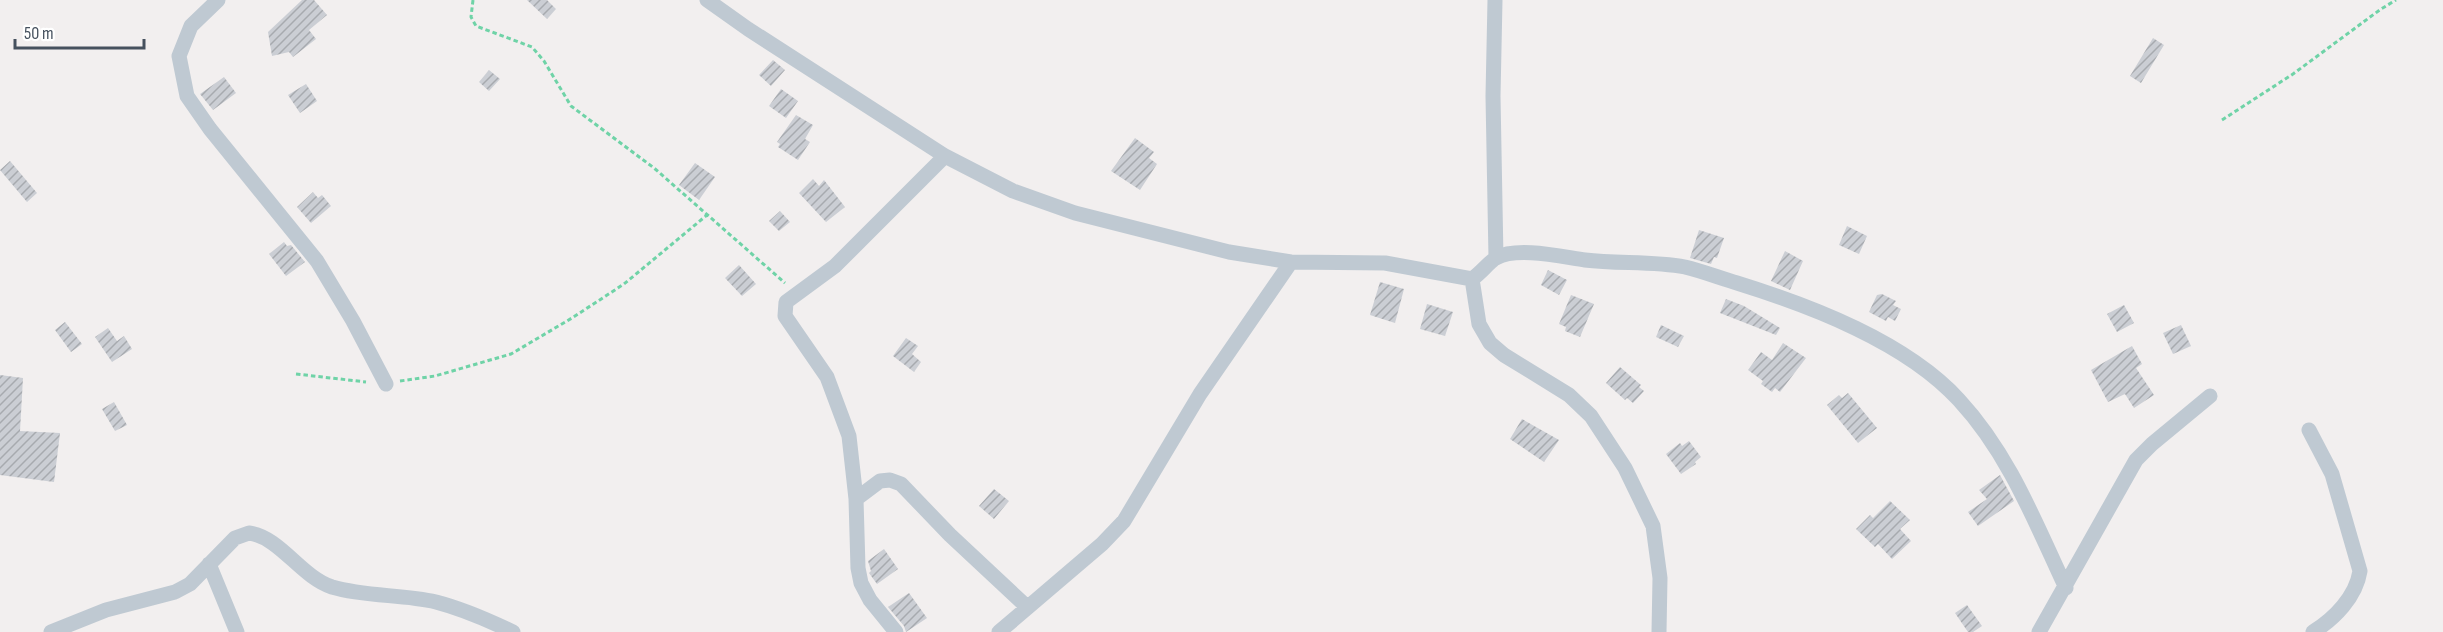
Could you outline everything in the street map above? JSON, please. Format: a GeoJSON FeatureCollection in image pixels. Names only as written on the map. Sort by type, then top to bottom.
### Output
{"type":"FeatureCollection","features":[{"type":"Feature","properties":{"kind":"street"},"geometry":{"type":"LineString","coordinates":[[218,0],[191,26],[179,56],[187,96],[210,129],[317,261],[353,321],[386,384]]}},
{"type":"Feature","properties":{"kind":"street"},"geometry":{"type":"LineString","coordinates":[[707,0],[945,156],[1012,191],[1075,213],[1229,252],[1291,262],[1385,263],[1457,278],[1472,279],[1484,271],[1496,258],[1513,254],[1546,253],[1584,260],[1684,267],[1771,294],[1861,330],[1930,373],[1958,398],[1980,425],[2002,455],[2015,479],[2066,588]]}},
{"type":"Feature","properties":{"kind":"street"},"geometry":{"type":"LineString","coordinates":[[1495,0],[1493,96],[1496,258]]}},
{"type":"Feature","properties":{"kind":"street"},"geometry":{"type":"LineString","coordinates":[[896,632],[870,600],[861,583],[858,568],[856,499],[849,436],[827,377],[785,316],[786,302],[835,266],[945,156]]}},
{"type":"Feature","properties":{"kind":"street"},"geometry":{"type":"LineString","coordinates":[[999,632],[1102,544],[1124,521],[1200,394],[1291,262]]}},
{"type":"Feature","properties":{"kind":"street"},"geometry":{"type":"LineString","coordinates":[[1472,279],[1479,324],[1490,343],[1504,355],[1569,395],[1591,416],[1625,468],[1653,526],[1660,578],[1659,632]]}},
{"type":"Feature","properties":{"kind":"street"},"geometry":{"type":"LineString","coordinates":[[2039,632],[2066,588],[2136,460],[2210,396]]}},
{"type":"Feature","properties":{"kind":"street"},"geometry":{"type":"LineString","coordinates":[[2309,430],[2332,474],[2360,571],[2358,584],[2349,599],[2324,630]]}},
{"type":"Feature","properties":{"kind":"street"},"geometry":{"type":"LineString","coordinates":[[856,499],[880,481],[890,480],[901,484],[950,535],[1027,607]]}},
{"type":"Feature","properties":{"kind":"street"},"geometry":{"type":"LineString","coordinates":[[51,632],[106,610],[175,592],[190,584],[235,538],[249,532],[257,534],[306,572],[330,586],[435,602],[487,619],[513,632]]}},
{"type":"Feature","properties":{"kind":"street"},"geometry":{"type":"LineString","coordinates":[[209,564],[237,632]]}},
{"type":"Feature","properties":{"kind":"path"},"geometry":{"type":"LineString","coordinates":[[473,0],[471,17],[476,26],[532,47],[544,61],[571,106],[654,168],[796,293]]}},
{"type":"Feature","properties":{"kind":"path"},"geometry":{"type":"LineString","coordinates":[[2222,120],[2294,74],[2380,9],[2396,0]]}},
{"type":"Feature","properties":{"kind":"path"},"geometry":{"type":"LineString","coordinates":[[296,374],[386,384],[435,375],[510,354],[624,284],[706,215]]}},
{"type":"Feature","properties":{"kind":"building"},"geometry":{"type":"Polygon","coordinates":[[[302,0],[314,0],[327,15],[309,30],[316,39],[293,57],[289,52],[272,56],[268,32],[302,0]]]}},
{"type":"Feature","properties":{"kind":"building"},"geometry":{"type":"Polygon","coordinates":[[[527,0],[547,0],[556,9],[547,19],[527,0]]]}},
{"type":"Feature","properties":{"kind":"building"},"geometry":{"type":"Polygon","coordinates":[[[2153,38],[2164,45],[2141,83],[2130,76],[2153,38]]]}},
{"type":"Feature","properties":{"kind":"building"},"geometry":{"type":"Polygon","coordinates":[[[773,60],[785,70],[771,86],[759,75],[773,60]]]}},
{"type":"Feature","properties":{"kind":"building"},"geometry":{"type":"Polygon","coordinates":[[[489,70],[500,79],[489,91],[479,82],[489,70]]]}},
{"type":"Feature","properties":{"kind":"building"},"geometry":{"type":"Polygon","coordinates":[[[224,77],[236,93],[213,110],[200,94],[224,77]]]}},
{"type":"Feature","properties":{"kind":"building"},"geometry":{"type":"Polygon","coordinates":[[[306,84],[317,101],[300,113],[288,95],[306,84]]]}},
{"type":"Feature","properties":{"kind":"building"},"geometry":{"type":"Polygon","coordinates":[[[781,89],[798,101],[786,118],[769,106],[781,89]]]}},
{"type":"Feature","properties":{"kind":"building"},"geometry":{"type":"Polygon","coordinates":[[[796,115],[813,125],[805,139],[810,142],[798,160],[778,147],[780,144],[777,142],[796,115]]]}},
{"type":"Feature","properties":{"kind":"building"},"geometry":{"type":"Polygon","coordinates":[[[1135,138],[1154,152],[1149,158],[1157,164],[1140,190],[1111,171],[1135,138]]]}},
{"type":"Feature","properties":{"kind":"building"},"geometry":{"type":"Polygon","coordinates":[[[10,161],[37,193],[27,202],[0,170],[10,161]]]}},
{"type":"Feature","properties":{"kind":"building"},"geometry":{"type":"Polygon","coordinates":[[[695,163],[715,177],[699,200],[679,185],[695,163]]]}},
{"type":"Feature","properties":{"kind":"building"},"geometry":{"type":"Polygon","coordinates":[[[813,179],[819,186],[824,180],[845,207],[826,222],[799,193],[813,179]]]}},
{"type":"Feature","properties":{"kind":"building"},"geometry":{"type":"Polygon","coordinates":[[[313,192],[318,198],[322,195],[331,206],[311,223],[297,207],[313,192]]]}},
{"type":"Feature","properties":{"kind":"building"},"geometry":{"type":"Polygon","coordinates":[[[780,211],[790,222],[779,231],[769,221],[780,211]]]}},
{"type":"Feature","properties":{"kind":"building"},"geometry":{"type":"Polygon","coordinates":[[[1847,226],[1867,236],[1859,254],[1839,245],[1847,226]]]}},
{"type":"Feature","properties":{"kind":"building"},"geometry":{"type":"Polygon","coordinates":[[[1699,230],[1724,238],[1717,258],[1714,257],[1711,264],[1690,258],[1699,230]]]}},
{"type":"Feature","properties":{"kind":"building"},"geometry":{"type":"Polygon","coordinates":[[[284,242],[287,246],[291,245],[305,262],[286,276],[269,254],[284,242]]]}},
{"type":"Feature","properties":{"kind":"building"},"geometry":{"type":"Polygon","coordinates":[[[1785,251],[1803,261],[1790,290],[1771,281],[1785,251]]]}},
{"type":"Feature","properties":{"kind":"building"},"geometry":{"type":"Polygon","coordinates":[[[739,265],[756,284],[742,296],[725,278],[739,265]]]}},
{"type":"Feature","properties":{"kind":"building"},"geometry":{"type":"Polygon","coordinates":[[[1548,270],[1567,280],[1559,295],[1541,285],[1548,270]]]}},
{"type":"Feature","properties":{"kind":"building"},"geometry":{"type":"Polygon","coordinates":[[[1380,282],[1404,289],[1395,323],[1370,315],[1380,282]]]}},
{"type":"Feature","properties":{"kind":"building"},"geometry":{"type":"Polygon","coordinates":[[[1882,294],[1896,301],[1893,305],[1901,309],[1895,321],[1888,317],[1886,321],[1869,312],[1877,295],[1882,294]]]}},
{"type":"Feature","properties":{"kind":"building"},"geometry":{"type":"Polygon","coordinates":[[[1571,295],[1594,304],[1580,337],[1565,331],[1566,327],[1559,324],[1571,295]]]}},
{"type":"Feature","properties":{"kind":"building"},"geometry":{"type":"Polygon","coordinates":[[[1726,299],[1744,306],[1780,328],[1776,335],[1720,313],[1726,299]]]}},
{"type":"Feature","properties":{"kind":"building"},"geometry":{"type":"Polygon","coordinates":[[[1427,304],[1453,312],[1445,336],[1420,329],[1427,304]]]}},
{"type":"Feature","properties":{"kind":"building"},"geometry":{"type":"Polygon","coordinates":[[[2124,305],[2134,323],[2117,332],[2107,314],[2124,305]]]}},
{"type":"Feature","properties":{"kind":"building"},"geometry":{"type":"Polygon","coordinates":[[[65,322],[82,344],[71,352],[55,330],[65,322]]]}},
{"type":"Feature","properties":{"kind":"building"},"geometry":{"type":"Polygon","coordinates":[[[1661,325],[1684,336],[1678,347],[1656,337],[1661,325]]]}},
{"type":"Feature","properties":{"kind":"building"},"geometry":{"type":"Polygon","coordinates":[[[2181,325],[2191,346],[2173,354],[2163,333],[2181,325]]]}},
{"type":"Feature","properties":{"kind":"building"},"geometry":{"type":"Polygon","coordinates":[[[108,328],[117,341],[124,336],[132,349],[112,362],[95,337],[108,328]]]}},
{"type":"Feature","properties":{"kind":"building"},"geometry":{"type":"Polygon","coordinates":[[[906,338],[918,346],[912,354],[921,362],[914,372],[893,356],[906,338]]]}},
{"type":"Feature","properties":{"kind":"building"},"geometry":{"type":"Polygon","coordinates":[[[1783,343],[1806,358],[1780,392],[1775,388],[1772,392],[1761,384],[1763,381],[1748,370],[1761,352],[1772,360],[1783,343]]]}},
{"type":"Feature","properties":{"kind":"building"},"geometry":{"type":"Polygon","coordinates":[[[2132,346],[2142,364],[2136,368],[2154,395],[2134,408],[2125,394],[2108,402],[2091,370],[2132,346]]]}},
{"type":"Feature","properties":{"kind":"building"},"geometry":{"type":"Polygon","coordinates":[[[1620,367],[1641,385],[1639,387],[1644,391],[1633,403],[1627,398],[1625,400],[1606,383],[1620,367]]]}},
{"type":"Feature","properties":{"kind":"building"},"geometry":{"type":"Polygon","coordinates":[[[0,375],[23,378],[20,431],[60,433],[54,482],[0,475],[0,375]]]}},
{"type":"Feature","properties":{"kind":"building"},"geometry":{"type":"Polygon","coordinates":[[[1848,393],[1877,428],[1858,443],[1827,405],[1839,395],[1842,398],[1848,393]]]}},
{"type":"Feature","properties":{"kind":"building"},"geometry":{"type":"Polygon","coordinates":[[[114,402],[127,425],[115,431],[102,409],[114,402]]]}},
{"type":"Feature","properties":{"kind":"building"},"geometry":{"type":"Polygon","coordinates":[[[1522,419],[1559,440],[1544,462],[1510,439],[1522,419]]]}},
{"type":"Feature","properties":{"kind":"building"},"geometry":{"type":"Polygon","coordinates":[[[1689,441],[1701,457],[1695,462],[1696,464],[1681,474],[1666,454],[1680,443],[1682,446],[1689,441]]]}},
{"type":"Feature","properties":{"kind":"building"},"geometry":{"type":"Polygon","coordinates":[[[2000,475],[2014,501],[1978,526],[1968,512],[1987,499],[1979,490],[2000,475]]]}},
{"type":"Feature","properties":{"kind":"building"},"geometry":{"type":"Polygon","coordinates":[[[994,489],[1009,501],[994,519],[979,506],[994,489]]]}},
{"type":"Feature","properties":{"kind":"building"},"geometry":{"type":"Polygon","coordinates":[[[1890,501],[1910,520],[1900,529],[1911,541],[1892,559],[1878,544],[1875,547],[1856,529],[1870,515],[1873,518],[1890,501]]]}},
{"type":"Feature","properties":{"kind":"building"},"geometry":{"type":"Polygon","coordinates":[[[884,549],[898,569],[877,584],[869,573],[871,571],[868,561],[884,549]]]}},
{"type":"Feature","properties":{"kind":"building"},"geometry":{"type":"Polygon","coordinates":[[[909,593],[927,618],[906,632],[904,626],[888,607],[909,593]]]}},
{"type":"Feature","properties":{"kind":"building"},"geometry":{"type":"Polygon","coordinates":[[[1967,605],[1982,626],[1973,632],[1968,632],[1955,613],[1967,605]]]}}]}
